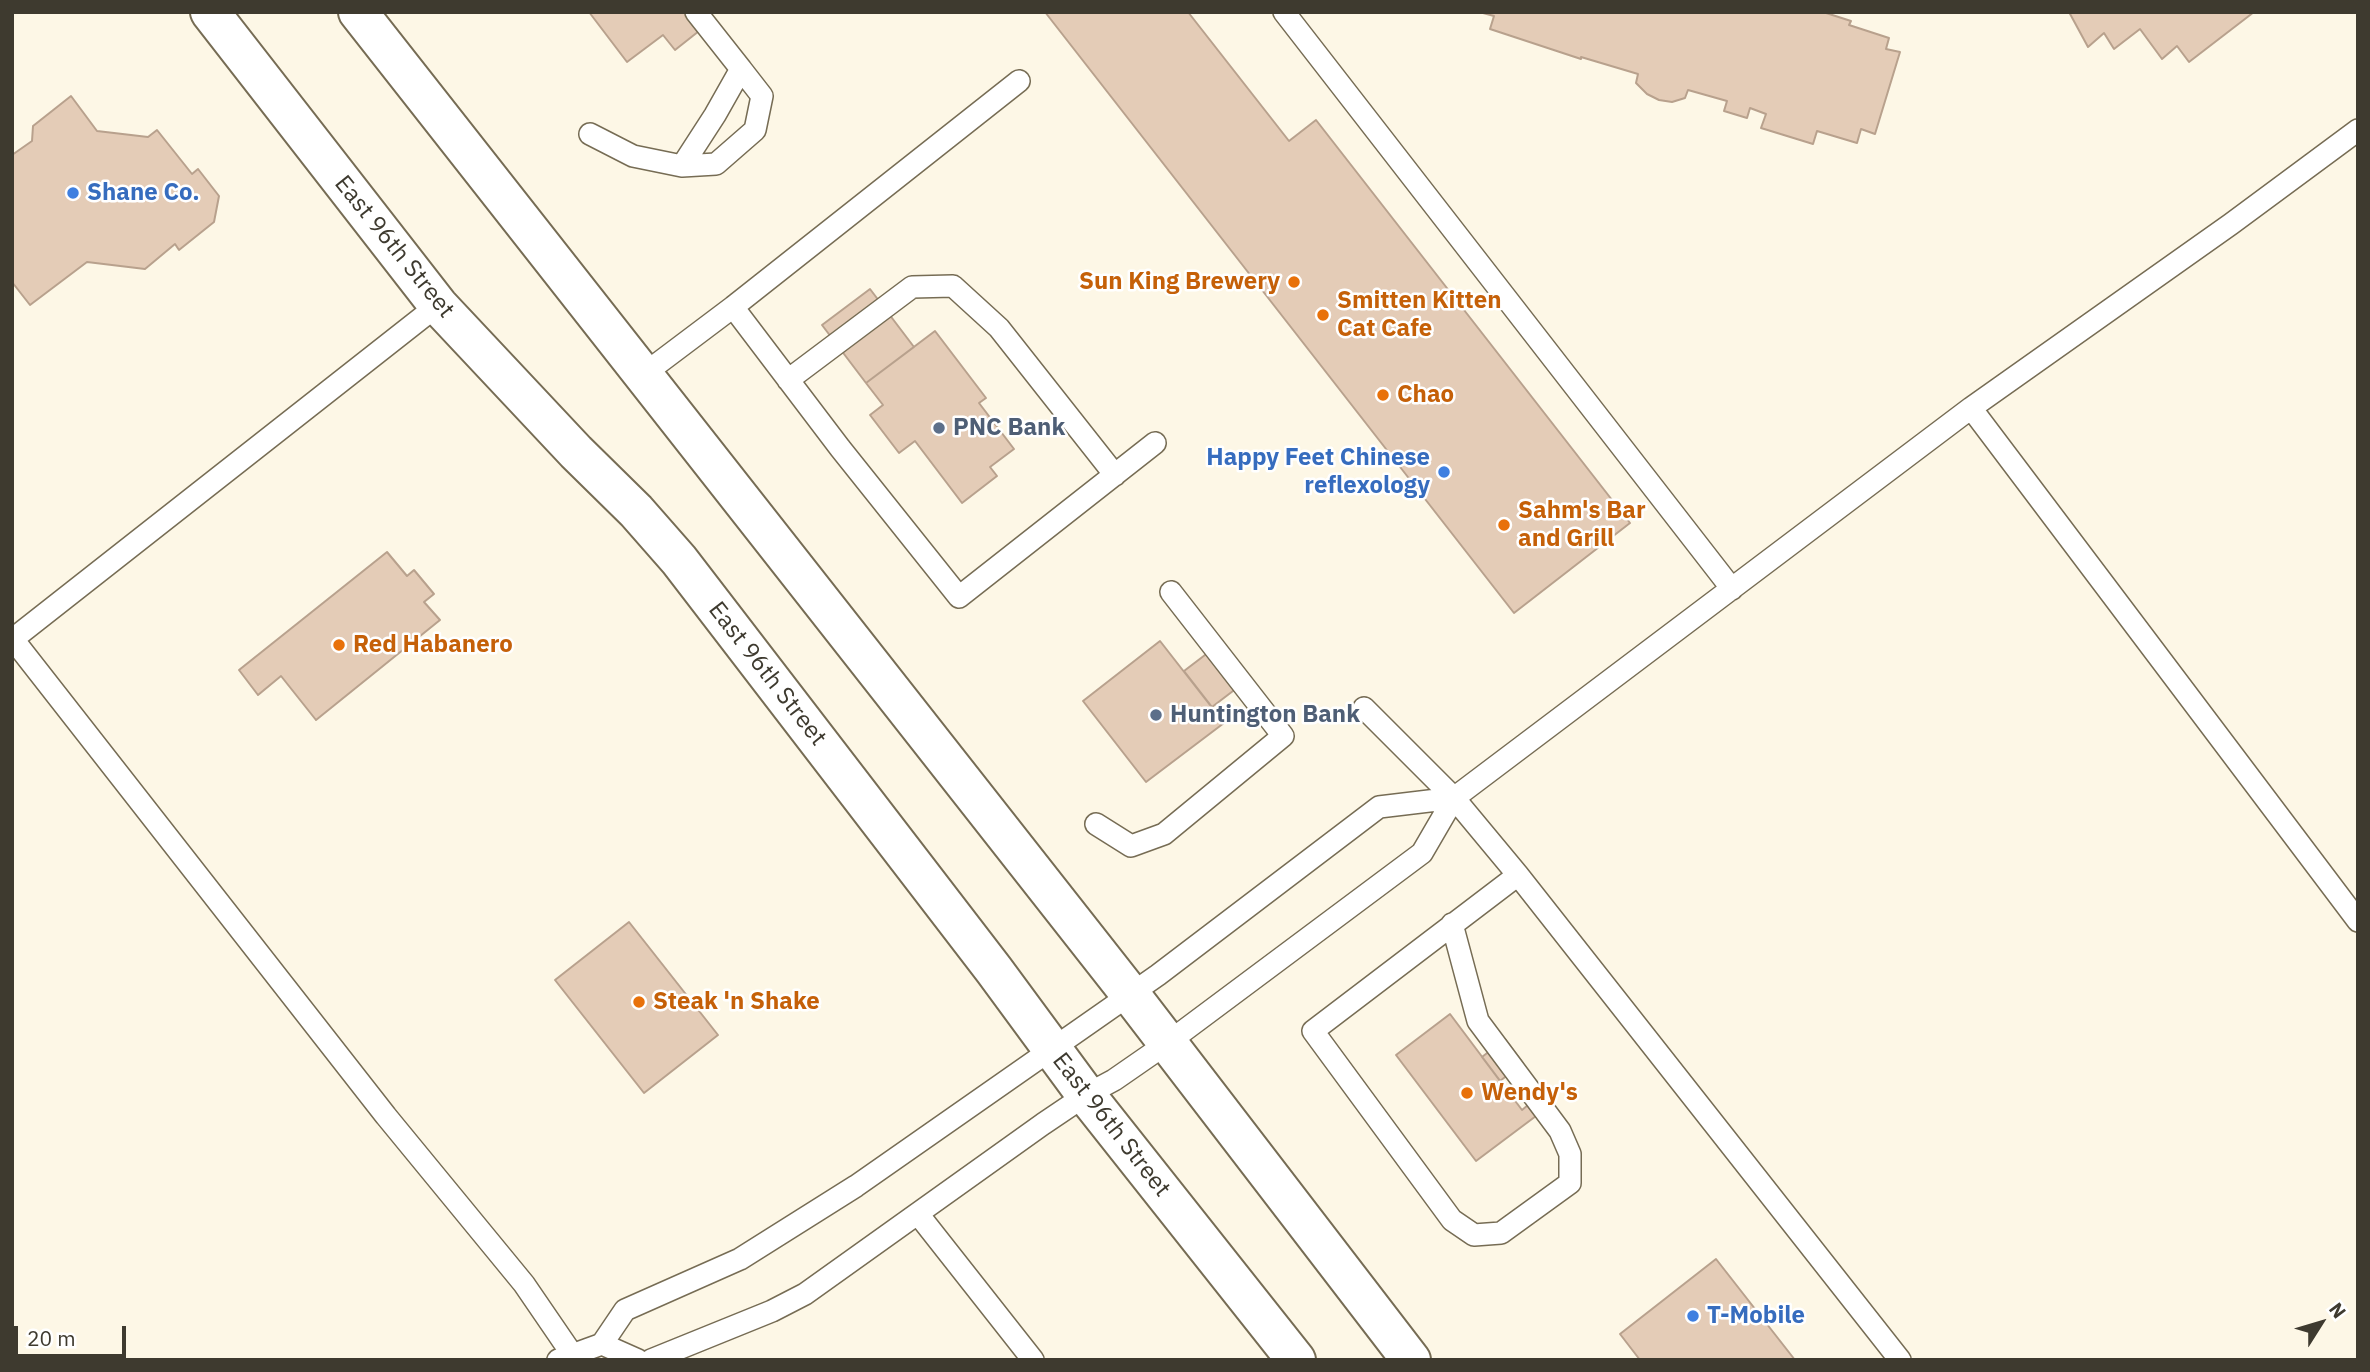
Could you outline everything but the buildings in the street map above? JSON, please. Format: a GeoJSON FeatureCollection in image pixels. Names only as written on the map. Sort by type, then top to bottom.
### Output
{"type":"FeatureCollection","features":[{"type":"Feature","properties":{"kind":"main road","name":"East 96th Street"},"geometry":{"type":"LineString","coordinates":[[210,12],[438,305],[679,560],[994,970],[1086,1095],[1296,1360]]}},
{"type":"Feature","properties":{"kind":"main road"},"geometry":{"type":"LineString","coordinates":[[358,12],[1130,994],[1411,1360]]}},
{"type":"Feature","properties":{"kind":"lane"},"geometry":{"type":"LineString","coordinates":[[590,134],[633,156],[682,166],[716,164],[755,130],[762,96],[696,12]]}},
{"type":"Feature","properties":{"kind":"lane"},"geometry":{"type":"LineString","coordinates":[[1284,12],[1732,589]]}},
{"type":"Feature","properties":{"kind":"lane"},"geometry":{"type":"LineString","coordinates":[[682,166],[741,69]]}},
{"type":"Feature","properties":{"kind":"lane"},"geometry":{"type":"LineString","coordinates":[[644,374],[1019,81]]}},
{"type":"Feature","properties":{"kind":"lane"},"geometry":{"type":"LineString","coordinates":[[651,1360],[772,1311],[805,1294],[1086,1095],[1114,1080],[1166,1044],[1422,853],[1454,798],[1971,408],[2231,224],[2358,130]]}},
{"type":"Feature","properties":{"kind":"lane"},"geometry":{"type":"LineString","coordinates":[[788,380],[912,287],[953,286],[999,328],[1115,475]]}},
{"type":"Feature","properties":{"kind":"lane"},"geometry":{"type":"LineString","coordinates":[[438,305],[13,639],[386,1116],[524,1284],[569,1358],[602,1344],[625,1311],[740,1259],[856,1186],[1053,1050],[1379,807],[1454,798]]}},
{"type":"Feature","properties":{"kind":"lane"},"geometry":{"type":"LineString","coordinates":[[733,307],[959,597],[1155,443]]}},
{"type":"Feature","properties":{"kind":"lane"},"geometry":{"type":"LineString","coordinates":[[1971,408],[2358,921]]}},
{"type":"Feature","properties":{"kind":"lane"},"geometry":{"type":"LineString","coordinates":[[1096,824],[1131,846],[1164,834],[1283,736],[1171,592]]}},
{"type":"Feature","properties":{"kind":"lane"},"geometry":{"type":"LineString","coordinates":[[1364,708],[1454,798],[1518,875],[1900,1360]]}},
{"type":"Feature","properties":{"kind":"lane"},"geometry":{"type":"LineString","coordinates":[[1452,924],[1478,1021],[1560,1131],[1570,1154],[1570,1183],[1501,1233],[1474,1235],[1452,1220],[1313,1031],[1452,924],[1518,875]]}},
{"type":"Feature","properties":{"kind":"lane"},"geometry":{"type":"LineString","coordinates":[[918,1214],[1034,1360]]}},
{"type":"Feature","properties":{"kind":"lane"},"geometry":{"type":"LineString","coordinates":[[602,1344],[638,1360]]}},
{"type":"Feature","properties":{"kind":"place","name":"Shane Co."},"geometry":{"type":"Point","coordinates":[73,193]}},
{"type":"Feature","properties":{"kind":"place","name":"Sun King Brewery"},"geometry":{"type":"Point","coordinates":[1294,282]}},
{"type":"Feature","properties":{"kind":"place","name":"Smitten Kitten Cat Cafe"},"geometry":{"type":"Point","coordinates":[1323,315]}},
{"type":"Feature","properties":{"kind":"place","name":"Chao"},"geometry":{"type":"Point","coordinates":[1383,395]}},
{"type":"Feature","properties":{"kind":"place","name":"PNC Bank"},"geometry":{"type":"Point","coordinates":[939,428]}},
{"type":"Feature","properties":{"kind":"place","name":"Happy Feet Chinese reflexology"},"geometry":{"type":"Point","coordinates":[1444,472]}},
{"type":"Feature","properties":{"kind":"place","name":"Sahm's Bar and Grill"},"geometry":{"type":"Point","coordinates":[1504,525]}},
{"type":"Feature","properties":{"kind":"place","name":"Red Habanero"},"geometry":{"type":"Point","coordinates":[339,645]}},
{"type":"Feature","properties":{"kind":"place","name":"Huntington Bank"},"geometry":{"type":"Point","coordinates":[1156,715]}},
{"type":"Feature","properties":{"kind":"place","name":"Steak 'n Shake"},"geometry":{"type":"Point","coordinates":[639,1002]}},
{"type":"Feature","properties":{"kind":"place","name":"Wendy's"},"geometry":{"type":"Point","coordinates":[1467,1093]}},
{"type":"Feature","properties":{"kind":"place","name":"T-Mobile"},"geometry":{"type":"Point","coordinates":[1693,1316]}}]}
